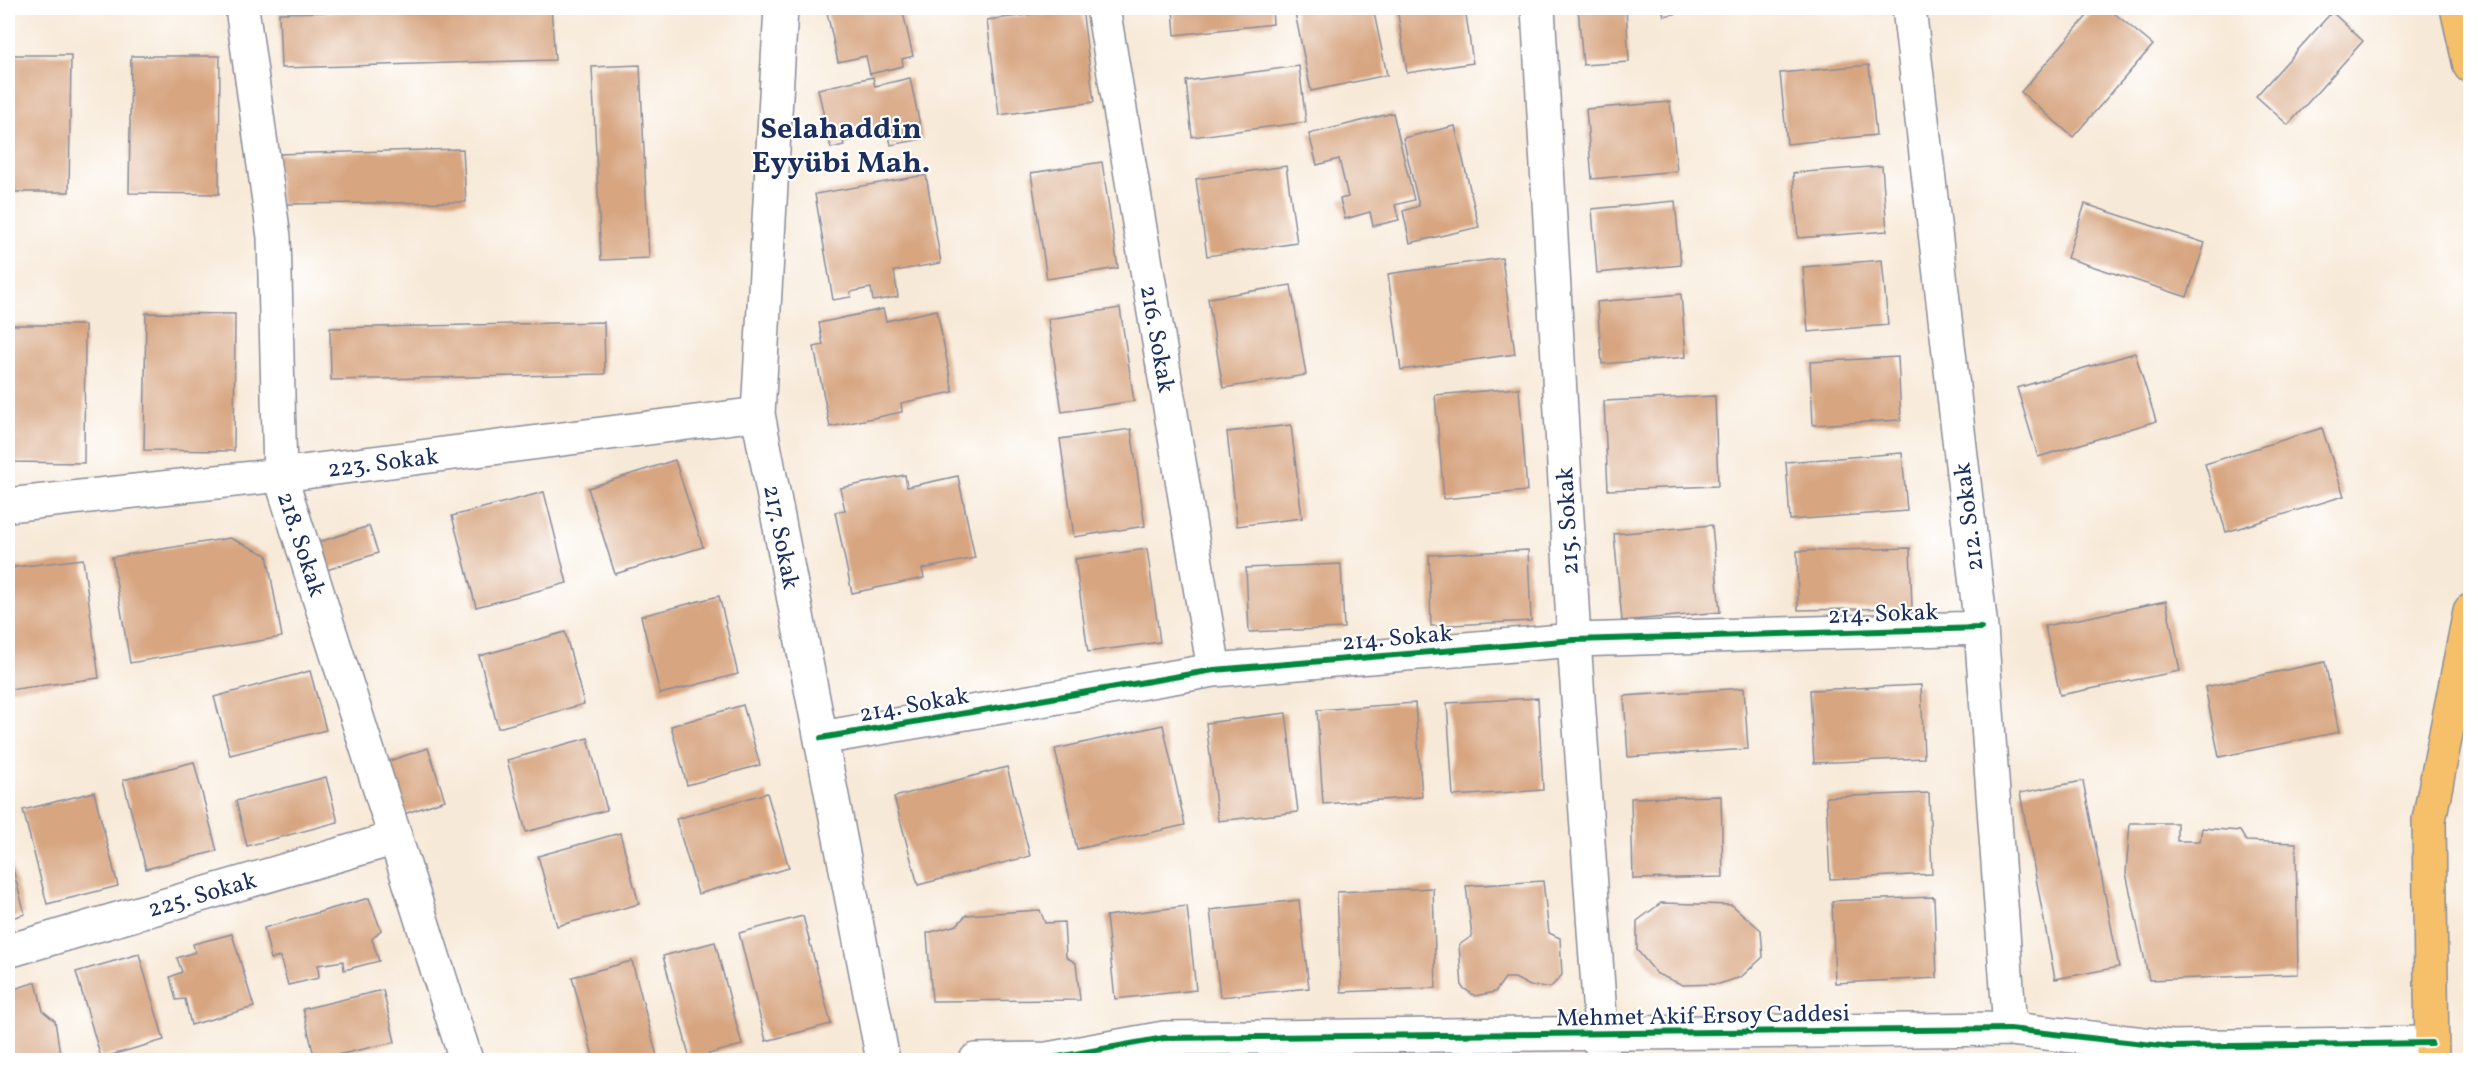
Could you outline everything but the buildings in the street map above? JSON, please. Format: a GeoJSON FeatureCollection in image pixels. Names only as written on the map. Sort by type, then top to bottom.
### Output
{"type":"FeatureCollection","features":[{"type":"Feature","properties":{"kind":"main road"},"geometry":{"type":"LineString","coordinates":[[2457,8],[2470,66]]}},
{"type":"Feature","properties":{"kind":"main road"},"geometry":{"type":"LineString","coordinates":[[2432,1052],[2429,820],[2470,611]]}},
{"type":"Feature","properties":{"kind":"street","name":"218. Sokak"},"geometry":{"type":"LineString","coordinates":[[242,8],[274,237],[280,475],[466,1060]]}},
{"type":"Feature","properties":{"kind":"street","name":"217. Sokak"},"geometry":{"type":"LineString","coordinates":[[781,8],[758,414],[884,1060]]}},
{"type":"Feature","properties":{"kind":"street","name":"216. Sokak"},"geometry":{"type":"LineString","coordinates":[[1103,8],[1214,670]]}},
{"type":"Feature","properties":{"kind":"street","name":"215. Sokak"},"geometry":{"type":"LineString","coordinates":[[1538,8],[1574,640],[1602,1048]]}},
{"type":"Feature","properties":{"kind":"street","name":"212. Sokak"},"geometry":{"type":"LineString","coordinates":[[1909,8],[1981,628],[2010,1029]]}},
{"type":"Feature","properties":{"kind":"street","name":"223. Sokak"},"geometry":{"type":"LineString","coordinates":[[8,505],[280,475],[758,414]]}},
{"type":"Feature","properties":{"kind":"street","name":"214. Sokak"},"geometry":{"type":"LineString","coordinates":[[821,738],[1214,670],[1574,640],[1981,628]]}},
{"type":"Feature","properties":{"kind":"street","name":"225. Sokak"},"geometry":{"type":"LineString","coordinates":[[8,951],[396,838]]}},
{"type":"Feature","properties":{"kind":"street","name":"Mehmet Akif Ersoy Caddesi"},"geometry":{"type":"LineString","coordinates":[[976,1060],[1047,1060],[1164,1038],[1602,1048],[2010,1029],[2172,1054],[2432,1052]]}},
{"type":"Feature","properties":{"kind":"cycle path"},"geometry":{"type":"LineString","coordinates":[[821,738],[1214,670],[1574,640],[1981,628]]}},
{"type":"Feature","properties":{"kind":"cycle path"},"geometry":{"type":"LineString","coordinates":[[976,1060],[1047,1059],[1164,1038],[2010,1029],[2171,1047],[2431,1043]]}},
{"type":"Feature","properties":{"kind":"district","name":"Selahaddin Eyyübi Mah."},"geometry":{"type":"Point","coordinates":[841,145]}}]}
